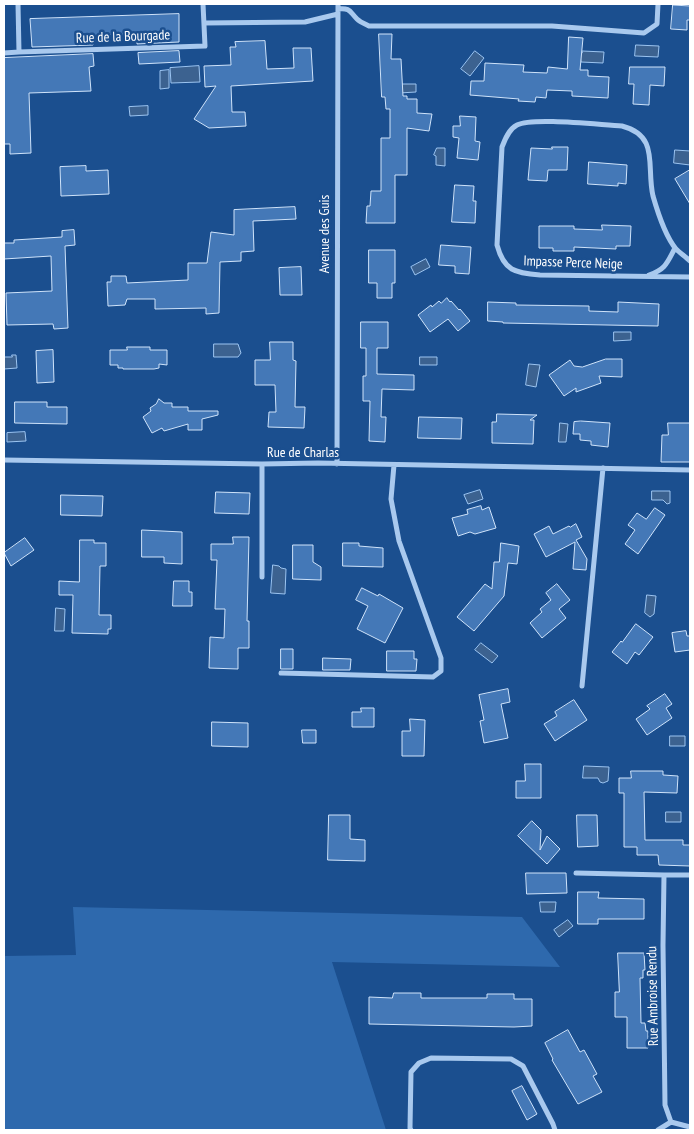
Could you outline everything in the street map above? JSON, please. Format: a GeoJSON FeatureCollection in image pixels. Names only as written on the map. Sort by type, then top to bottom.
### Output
{"type":"FeatureCollection","features":[{"type":"Feature","properties":{"kind":"street"},"geometry":{"type":"LineString","coordinates":[[18,4],[19,52]]}},
{"type":"Feature","properties":{"kind":"street","name":"Rue de la Bourgade"},"geometry":{"type":"LineString","coordinates":[[4,53],[204,46],[203,4]]}},
{"type":"Feature","properties":{"kind":"street"},"geometry":{"type":"LineString","coordinates":[[204,23],[305,22],[344,8],[352,11],[357,19],[369,26],[552,26],[644,34],[657,24],[658,4]]}},
{"type":"Feature","properties":{"kind":"street","name":"Avenue des Guis"},"geometry":{"type":"LineString","coordinates":[[336,464],[338,9]]}},
{"type":"Feature","properties":{"kind":"street","name":"Impasse Perce Neige"},"geometry":{"type":"LineString","coordinates":[[690,261],[675,248],[663,226],[653,195],[649,150],[644,138],[634,130],[622,126],[530,121],[515,125],[506,136],[502,147],[497,245],[500,258],[508,266],[519,273],[540,275],[690,277]]}},
{"type":"Feature","properties":{"kind":"street"},"geometry":{"type":"LineString","coordinates":[[646,276],[661,270],[675,248]]}},
{"type":"Feature","properties":{"kind":"street","name":"Rue de Charlas"},"geometry":{"type":"LineString","coordinates":[[4,460],[690,470]]}},
{"type":"Feature","properties":{"kind":"street"},"geometry":{"type":"LineString","coordinates":[[262,464],[262,577]]}},
{"type":"Feature","properties":{"kind":"street"},"geometry":{"type":"LineString","coordinates":[[282,673],[433,677],[441,671],[441,658],[399,541],[391,499],[394,465]]}},
{"type":"Feature","properties":{"kind":"street"},"geometry":{"type":"LineString","coordinates":[[582,686],[603,468]]}},
{"type":"Feature","properties":{"kind":"street"},"geometry":{"type":"LineString","coordinates":[[576,873],[690,875]]}},
{"type":"Feature","properties":{"kind":"street","name":"Rue Ambroise Rendu"},"geometry":{"type":"LineString","coordinates":[[664,875],[665,1105],[671,1122]]}},
{"type":"Feature","properties":{"kind":"street"},"geometry":{"type":"LineString","coordinates":[[411,1130],[411,1072],[418,1063],[431,1058],[512,1059],[523,1066],[555,1130]]}},
{"type":"Feature","properties":{"kind":"street"},"geometry":{"type":"LineString","coordinates":[[658,1130],[671,1122],[690,1127]]}},
{"type":"Feature","properties":{"kind":"shaded area"},"geometry":{"type":"Polygon","coordinates":[[[636,45],[659,46],[658,57],[635,56],[636,45]]]}},
{"type":"Feature","properties":{"kind":"shaded area"},"geometry":{"type":"Polygon","coordinates":[[[475,51],[484,58],[470,76],[461,69],[475,51]]]}},
{"type":"Feature","properties":{"kind":"shaded area"},"geometry":{"type":"Polygon","coordinates":[[[582,51],[604,52],[603,63],[581,62],[580,54],[582,51]]]}},
{"type":"Feature","properties":{"kind":"shaded area"},"geometry":{"type":"Polygon","coordinates":[[[199,66],[200,82],[171,83],[170,68],[199,66]]]}},
{"type":"Feature","properties":{"kind":"shaded area"},"geometry":{"type":"Polygon","coordinates":[[[169,70],[169,88],[160,89],[160,71],[169,70]]]}},
{"type":"Feature","properties":{"kind":"shaded area"},"geometry":{"type":"Polygon","coordinates":[[[399,84],[416,84],[416,92],[399,93],[399,84]]]}},
{"type":"Feature","properties":{"kind":"shaded area"},"geometry":{"type":"Polygon","coordinates":[[[148,106],[148,115],[130,116],[129,107],[148,106]]]}},
{"type":"Feature","properties":{"kind":"shaded area"},"geometry":{"type":"Polygon","coordinates":[[[437,148],[445,148],[445,166],[436,165],[436,156],[434,155],[437,148]]]}},
{"type":"Feature","properties":{"kind":"shaded area"},"geometry":{"type":"Polygon","coordinates":[[[675,150],[690,151],[690,165],[674,163],[675,150]]]}},
{"type":"Feature","properties":{"kind":"shaded area"},"geometry":{"type":"Polygon","coordinates":[[[426,259],[430,267],[415,275],[411,267],[426,259]]]}},
{"type":"Feature","properties":{"kind":"shaded area"},"geometry":{"type":"Polygon","coordinates":[[[614,332],[631,332],[631,340],[614,341],[614,332]]]}},
{"type":"Feature","properties":{"kind":"shaded area"},"geometry":{"type":"Polygon","coordinates":[[[214,344],[238,344],[241,353],[238,357],[214,357],[214,344]]]}},
{"type":"Feature","properties":{"kind":"shaded area"},"geometry":{"type":"Polygon","coordinates":[[[12,355],[16,355],[17,368],[4,369],[4,357],[12,357],[12,355]]]}},
{"type":"Feature","properties":{"kind":"shaded area"},"geometry":{"type":"Polygon","coordinates":[[[420,357],[437,357],[437,365],[420,365],[420,357]]]}},
{"type":"Feature","properties":{"kind":"shaded area"},"geometry":{"type":"Polygon","coordinates":[[[529,364],[540,365],[536,387],[526,385],[529,364]]]}},
{"type":"Feature","properties":{"kind":"shaded area"},"geometry":{"type":"Polygon","coordinates":[[[560,423],[568,424],[566,442],[559,442],[560,423]]]}},
{"type":"Feature","properties":{"kind":"shaded area"},"geometry":{"type":"Polygon","coordinates":[[[25,432],[26,441],[7,442],[7,433],[25,432]]]}},
{"type":"Feature","properties":{"kind":"shaded area"},"geometry":{"type":"Polygon","coordinates":[[[480,490],[483,499],[468,504],[464,495],[480,490]]]}},
{"type":"Feature","properties":{"kind":"shaded area"},"geometry":{"type":"Polygon","coordinates":[[[652,491],[670,491],[670,503],[667,504],[663,500],[652,500],[652,491]]]}},
{"type":"Feature","properties":{"kind":"shaded area"},"geometry":{"type":"Polygon","coordinates":[[[273,565],[286,569],[285,594],[271,593],[273,565]]]}},
{"type":"Feature","properties":{"kind":"shaded area"},"geometry":{"type":"Polygon","coordinates":[[[647,595],[656,596],[654,614],[650,617],[645,613],[647,595]]]}},
{"type":"Feature","properties":{"kind":"shaded area"},"geometry":{"type":"Polygon","coordinates":[[[56,608],[65,609],[64,631],[55,631],[56,608]]]}},
{"type":"Feature","properties":{"kind":"shaded area"},"geometry":{"type":"Polygon","coordinates":[[[481,643],[498,656],[492,663],[475,650],[481,643]]]}},
{"type":"Feature","properties":{"kind":"shaded area"},"geometry":{"type":"Polygon","coordinates":[[[670,736],[685,736],[685,746],[670,746],[670,736]]]}},
{"type":"Feature","properties":{"kind":"shaded area"},"geometry":{"type":"Polygon","coordinates":[[[584,766],[609,767],[608,781],[603,783],[598,778],[583,778],[584,766]]]}},
{"type":"Feature","properties":{"kind":"shaded area"},"geometry":{"type":"Polygon","coordinates":[[[666,812],[681,812],[681,822],[666,822],[666,812]]]}},
{"type":"Feature","properties":{"kind":"shaded area"},"geometry":{"type":"Polygon","coordinates":[[[540,902],[556,902],[555,912],[541,912],[540,902]]]}},
{"type":"Feature","properties":{"kind":"shaded area"},"geometry":{"type":"Polygon","coordinates":[[[73,907],[522,917],[560,967],[332,962],[386,1130],[4,1130],[4,956],[76,955],[73,907]]]}},
{"type":"Feature","properties":{"kind":"shaded area"},"geometry":{"type":"Polygon","coordinates":[[[568,920],[573,926],[559,937],[554,930],[568,920]]]}},
{"type":"Feature","properties":{"kind":"building"},"geometry":{"type":"Polygon","coordinates":[[[673,5],[690,6],[690,20],[687,20],[687,30],[671,29],[673,5]]]}},
{"type":"Feature","properties":{"kind":"building"},"geometry":{"type":"Polygon","coordinates":[[[179,14],[179,42],[137,44],[137,40],[123,40],[123,34],[97,35],[97,41],[93,41],[93,45],[32,47],[30,19],[179,14]]]}},
{"type":"Feature","properties":{"kind":"building"},"geometry":{"type":"Polygon","coordinates":[[[379,34],[392,34],[391,59],[401,59],[403,96],[407,96],[407,99],[417,99],[417,113],[432,114],[429,131],[407,128],[407,175],[395,175],[395,223],[366,223],[367,206],[370,206],[371,191],[381,191],[381,138],[390,138],[390,109],[386,109],[385,97],[382,97],[379,34]]]}},
{"type":"Feature","properties":{"kind":"building"},"geometry":{"type":"Polygon","coordinates":[[[569,37],[583,38],[580,70],[588,70],[588,76],[609,77],[608,98],[572,96],[572,91],[547,90],[546,98],[536,97],[535,102],[470,95],[471,81],[484,81],[485,63],[524,65],[523,72],[547,73],[548,67],[567,69],[569,37]]]}},
{"type":"Feature","properties":{"kind":"building"},"geometry":{"type":"Polygon","coordinates":[[[265,41],[267,69],[294,68],[293,48],[311,48],[313,81],[231,86],[232,112],[245,112],[246,126],[209,128],[194,119],[216,86],[205,87],[204,66],[231,65],[230,47],[236,47],[235,42],[265,41]]]}},
{"type":"Feature","properties":{"kind":"building"},"geometry":{"type":"Polygon","coordinates":[[[179,51],[180,62],[139,64],[138,53],[179,51]]]}},
{"type":"Feature","properties":{"kind":"building"},"geometry":{"type":"Polygon","coordinates":[[[93,54],[94,66],[89,67],[91,91],[29,93],[31,153],[10,154],[10,144],[4,144],[4,58],[93,54]]]}},
{"type":"Feature","properties":{"kind":"building"},"geometry":{"type":"Polygon","coordinates":[[[630,67],[665,67],[664,86],[650,85],[649,105],[633,104],[634,84],[629,84],[630,67]]]}},
{"type":"Feature","properties":{"kind":"building"},"geometry":{"type":"Polygon","coordinates":[[[460,116],[476,117],[475,141],[480,142],[478,160],[457,158],[459,138],[453,137],[453,126],[460,126],[460,116]]]}},
{"type":"Feature","properties":{"kind":"building"},"geometry":{"type":"Polygon","coordinates":[[[552,147],[568,147],[567,170],[548,170],[547,181],[528,180],[531,148],[552,149],[552,147]]]}},
{"type":"Feature","properties":{"kind":"building"},"geometry":{"type":"Polygon","coordinates":[[[589,162],[627,165],[626,184],[618,183],[618,186],[588,184],[589,162]]]}},
{"type":"Feature","properties":{"kind":"building"},"geometry":{"type":"Polygon","coordinates":[[[86,166],[86,171],[108,170],[109,194],[61,196],[60,167],[86,166]]]}},
{"type":"Feature","properties":{"kind":"building"},"geometry":{"type":"Polygon","coordinates":[[[690,170],[690,204],[675,179],[690,170]]]}},
{"type":"Feature","properties":{"kind":"building"},"geometry":{"type":"Polygon","coordinates":[[[455,185],[474,186],[473,201],[476,201],[475,223],[452,222],[455,185]]]}},
{"type":"Feature","properties":{"kind":"building"},"geometry":{"type":"Polygon","coordinates":[[[295,207],[296,219],[253,221],[254,251],[241,252],[241,261],[220,262],[219,313],[206,314],[206,308],[155,309],[155,299],[127,299],[125,305],[108,306],[107,282],[111,282],[111,276],[126,276],[127,283],[188,280],[188,263],[207,263],[211,232],[234,235],[234,210],[295,207]]]}},
{"type":"Feature","properties":{"kind":"building"},"geometry":{"type":"Polygon","coordinates":[[[602,225],[631,226],[630,246],[616,246],[616,249],[574,247],[574,251],[553,251],[553,248],[539,248],[539,226],[574,226],[574,229],[602,230],[602,225]]]}},
{"type":"Feature","properties":{"kind":"building"},"geometry":{"type":"Polygon","coordinates":[[[74,230],[75,245],[65,246],[68,328],[54,329],[53,324],[7,325],[6,293],[52,291],[51,256],[4,259],[4,243],[14,243],[14,240],[62,237],[62,231],[74,230]]]}},
{"type":"Feature","properties":{"kind":"building"},"geometry":{"type":"Polygon","coordinates":[[[441,245],[471,247],[469,274],[455,273],[455,266],[439,265],[441,245]]]}},
{"type":"Feature","properties":{"kind":"building"},"geometry":{"type":"Polygon","coordinates":[[[369,250],[395,250],[395,283],[392,283],[392,298],[377,298],[377,283],[369,283],[369,250]]]}},
{"type":"Feature","properties":{"kind":"building"},"geometry":{"type":"Polygon","coordinates":[[[301,267],[302,295],[280,295],[279,268],[301,267]]]}},
{"type":"Feature","properties":{"kind":"building"},"geometry":{"type":"Polygon","coordinates":[[[447,298],[470,321],[458,331],[448,319],[430,332],[418,315],[431,305],[432,307],[439,301],[441,303],[447,298]]]}},
{"type":"Feature","properties":{"kind":"building"},"geometry":{"type":"Polygon","coordinates":[[[488,302],[516,303],[516,305],[589,306],[589,311],[618,312],[618,302],[659,304],[658,326],[503,323],[488,321],[488,302]]]}},
{"type":"Feature","properties":{"kind":"building"},"geometry":{"type":"Polygon","coordinates":[[[361,322],[388,322],[388,348],[377,348],[377,374],[414,375],[414,390],[382,389],[381,417],[386,417],[385,442],[369,441],[370,401],[363,401],[363,376],[366,376],[366,348],[361,348],[361,322]]]}},
{"type":"Feature","properties":{"kind":"building"},"geometry":{"type":"Polygon","coordinates":[[[270,342],[293,342],[293,360],[296,361],[295,407],[305,407],[304,428],[268,427],[269,412],[276,412],[275,385],[255,385],[255,360],[270,360],[270,342]]]}},
{"type":"Feature","properties":{"kind":"building"},"geometry":{"type":"Polygon","coordinates":[[[127,347],[150,347],[150,350],[167,350],[167,365],[159,364],[159,368],[154,369],[123,369],[118,368],[118,365],[110,365],[110,350],[127,350],[127,347]]]}},
{"type":"Feature","properties":{"kind":"building"},"geometry":{"type":"Polygon","coordinates":[[[53,350],[54,382],[37,383],[36,351],[53,350]]]}},
{"type":"Feature","properties":{"kind":"building"},"geometry":{"type":"Polygon","coordinates":[[[606,359],[622,359],[622,377],[599,376],[601,383],[576,392],[576,388],[564,396],[549,375],[570,360],[574,366],[582,367],[606,359]]]}},
{"type":"Feature","properties":{"kind":"building"},"geometry":{"type":"Polygon","coordinates":[[[159,399],[164,403],[172,403],[172,407],[188,407],[188,411],[218,411],[218,415],[202,419],[202,430],[188,430],[188,424],[164,431],[162,428],[152,433],[143,417],[151,411],[150,408],[159,399]]]}},
{"type":"Feature","properties":{"kind":"building"},"geometry":{"type":"Polygon","coordinates":[[[15,402],[47,402],[47,407],[67,407],[67,424],[15,423],[15,402]]]}},
{"type":"Feature","properties":{"kind":"building"},"geometry":{"type":"Polygon","coordinates":[[[497,414],[537,415],[530,420],[534,420],[533,444],[492,443],[492,422],[496,422],[497,414]]]}},
{"type":"Feature","properties":{"kind":"building"},"geometry":{"type":"Polygon","coordinates":[[[419,417],[462,418],[461,439],[418,438],[419,417]]]}},
{"type":"Feature","properties":{"kind":"building"},"geometry":{"type":"Polygon","coordinates":[[[574,422],[610,423],[608,447],[591,445],[591,441],[580,440],[580,434],[573,434],[574,422]]]}},
{"type":"Feature","properties":{"kind":"building"},"geometry":{"type":"Polygon","coordinates":[[[668,423],[690,423],[690,462],[661,462],[662,435],[668,435],[668,423]]]}},
{"type":"Feature","properties":{"kind":"building"},"geometry":{"type":"Polygon","coordinates":[[[216,492],[250,493],[249,514],[215,513],[216,492]]]}},
{"type":"Feature","properties":{"kind":"building"},"geometry":{"type":"Polygon","coordinates":[[[61,495],[103,496],[102,516],[61,515],[61,495]]]}},
{"type":"Feature","properties":{"kind":"building"},"geometry":{"type":"Polygon","coordinates":[[[481,506],[482,510],[489,507],[496,528],[475,534],[470,532],[458,536],[452,518],[468,514],[467,510],[481,506]]]}},
{"type":"Feature","properties":{"kind":"building"},"geometry":{"type":"Polygon","coordinates":[[[655,508],[665,515],[638,554],[625,544],[635,530],[628,525],[637,513],[646,519],[655,508]]]}},
{"type":"Feature","properties":{"kind":"building"},"geometry":{"type":"Polygon","coordinates":[[[576,524],[582,537],[576,540],[587,559],[586,570],[573,569],[575,542],[546,557],[534,534],[549,526],[553,534],[576,524]]]}},
{"type":"Feature","properties":{"kind":"building"},"geometry":{"type":"Polygon","coordinates":[[[142,530],[182,532],[182,564],[164,563],[164,557],[142,557],[142,530]]]}},
{"type":"Feature","properties":{"kind":"building"},"geometry":{"type":"Polygon","coordinates":[[[233,537],[249,537],[247,621],[249,621],[249,648],[238,648],[238,669],[209,668],[210,637],[224,638],[225,609],[215,609],[217,560],[211,560],[211,544],[233,544],[233,537]]]}},
{"type":"Feature","properties":{"kind":"building"},"geometry":{"type":"Polygon","coordinates":[[[25,538],[34,550],[11,566],[4,553],[25,538]]]}},
{"type":"Feature","properties":{"kind":"building"},"geometry":{"type":"Polygon","coordinates":[[[80,540],[94,540],[94,543],[106,543],[106,566],[100,566],[99,615],[111,615],[111,629],[108,629],[108,634],[72,633],[73,595],[59,595],[59,581],[79,582],[80,540]]]}},
{"type":"Feature","properties":{"kind":"building"},"geometry":{"type":"Polygon","coordinates":[[[343,543],[359,543],[359,546],[383,548],[383,567],[343,566],[343,543]]]}},
{"type":"Feature","properties":{"kind":"building"},"geometry":{"type":"Polygon","coordinates":[[[501,543],[519,546],[517,564],[508,563],[504,596],[474,631],[457,617],[485,584],[492,589],[494,562],[499,562],[501,543]]]}},
{"type":"Feature","properties":{"kind":"building"},"geometry":{"type":"Polygon","coordinates":[[[293,545],[313,545],[313,562],[321,567],[321,580],[293,579],[293,545]]]}},
{"type":"Feature","properties":{"kind":"building"},"geometry":{"type":"Polygon","coordinates":[[[174,581],[189,581],[189,592],[192,592],[192,606],[173,606],[174,581]]]}},
{"type":"Feature","properties":{"kind":"building"},"geometry":{"type":"Polygon","coordinates":[[[557,584],[570,600],[559,609],[566,618],[542,638],[530,623],[542,612],[540,609],[551,600],[546,593],[557,584]]]}},
{"type":"Feature","properties":{"kind":"building"},"geometry":{"type":"Polygon","coordinates":[[[362,588],[378,596],[379,594],[403,608],[385,643],[357,629],[368,606],[356,600],[362,588]]]}},
{"type":"Feature","properties":{"kind":"building"},"geometry":{"type":"Polygon","coordinates":[[[636,624],[653,637],[639,655],[635,652],[627,664],[612,652],[636,624]]]}},
{"type":"Feature","properties":{"kind":"building"},"geometry":{"type":"Polygon","coordinates":[[[686,631],[687,636],[690,636],[690,650],[675,652],[672,633],[686,631]]]}},
{"type":"Feature","properties":{"kind":"building"},"geometry":{"type":"Polygon","coordinates":[[[281,649],[293,649],[293,669],[281,669],[281,649]]]}},
{"type":"Feature","properties":{"kind":"building"},"geometry":{"type":"Polygon","coordinates":[[[387,651],[414,651],[414,659],[417,659],[416,671],[387,671],[387,651]]]}},
{"type":"Feature","properties":{"kind":"building"},"geometry":{"type":"Polygon","coordinates":[[[323,658],[351,659],[350,670],[323,670],[323,658]]]}},
{"type":"Feature","properties":{"kind":"building"},"geometry":{"type":"Polygon","coordinates":[[[508,689],[510,702],[501,704],[508,738],[484,743],[480,721],[484,720],[479,695],[508,689]]]}},
{"type":"Feature","properties":{"kind":"building"},"geometry":{"type":"Polygon","coordinates":[[[665,694],[672,704],[666,708],[672,718],[647,735],[636,719],[650,709],[647,706],[665,694]]]}},
{"type":"Feature","properties":{"kind":"building"},"geometry":{"type":"Polygon","coordinates":[[[574,700],[587,720],[555,741],[544,724],[557,716],[555,712],[574,700]]]}},
{"type":"Feature","properties":{"kind":"building"},"geometry":{"type":"Polygon","coordinates":[[[361,708],[374,708],[374,727],[352,727],[352,712],[361,712],[361,708]]]}},
{"type":"Feature","properties":{"kind":"building"},"geometry":{"type":"Polygon","coordinates":[[[410,719],[425,720],[424,756],[402,756],[402,731],[410,731],[410,719]]]}},
{"type":"Feature","properties":{"kind":"building"},"geometry":{"type":"Polygon","coordinates":[[[212,722],[248,723],[248,747],[212,746],[212,722]]]}},
{"type":"Feature","properties":{"kind":"building"},"geometry":{"type":"Polygon","coordinates":[[[302,730],[316,730],[316,743],[303,743],[302,730]]]}},
{"type":"Feature","properties":{"kind":"building"},"geometry":{"type":"Polygon","coordinates":[[[525,764],[541,764],[541,798],[516,798],[516,781],[525,781],[525,764]]]}},
{"type":"Feature","properties":{"kind":"building"},"geometry":{"type":"Polygon","coordinates":[[[631,771],[663,771],[663,775],[678,776],[677,793],[644,792],[645,840],[683,840],[683,845],[690,845],[690,866],[659,865],[658,855],[637,855],[637,847],[624,847],[624,793],[619,793],[619,778],[631,778],[631,771]]]}},
{"type":"Feature","properties":{"kind":"building"},"geometry":{"type":"Polygon","coordinates":[[[329,815],[350,815],[350,839],[365,840],[365,861],[328,860],[329,815]]]}},
{"type":"Feature","properties":{"kind":"building"},"geometry":{"type":"Polygon","coordinates":[[[577,815],[597,815],[598,846],[578,847],[577,815]]]}},
{"type":"Feature","properties":{"kind":"building"},"geometry":{"type":"Polygon","coordinates":[[[532,821],[541,830],[540,850],[547,836],[560,849],[547,864],[518,836],[532,821]]]}},
{"type":"Feature","properties":{"kind":"building"},"geometry":{"type":"Polygon","coordinates":[[[526,873],[566,873],[567,893],[527,894],[526,873]]]}},
{"type":"Feature","properties":{"kind":"building"},"geometry":{"type":"Polygon","coordinates":[[[578,892],[599,892],[598,898],[644,899],[644,919],[598,919],[598,924],[578,924],[578,892]]]}},
{"type":"Feature","properties":{"kind":"building"},"geometry":{"type":"Polygon","coordinates":[[[618,953],[644,953],[645,970],[643,970],[643,978],[640,978],[641,1023],[645,1023],[646,1031],[648,1031],[648,1048],[627,1048],[627,1017],[615,1017],[615,992],[619,992],[618,953]]]}},
{"type":"Feature","properties":{"kind":"building"},"geometry":{"type":"Polygon","coordinates":[[[394,993],[421,993],[421,998],[487,998],[487,994],[514,994],[514,999],[532,999],[532,1026],[369,1024],[369,997],[392,998],[394,993]]]}},
{"type":"Feature","properties":{"kind":"building"},"geometry":{"type":"Polygon","coordinates":[[[568,1030],[580,1052],[584,1050],[597,1074],[593,1076],[602,1092],[578,1104],[552,1060],[545,1043],[568,1030]]]}},
{"type":"Feature","properties":{"kind":"building"},"geometry":{"type":"Polygon","coordinates":[[[522,1086],[537,1114],[527,1120],[512,1091],[522,1086]]]}}]}
